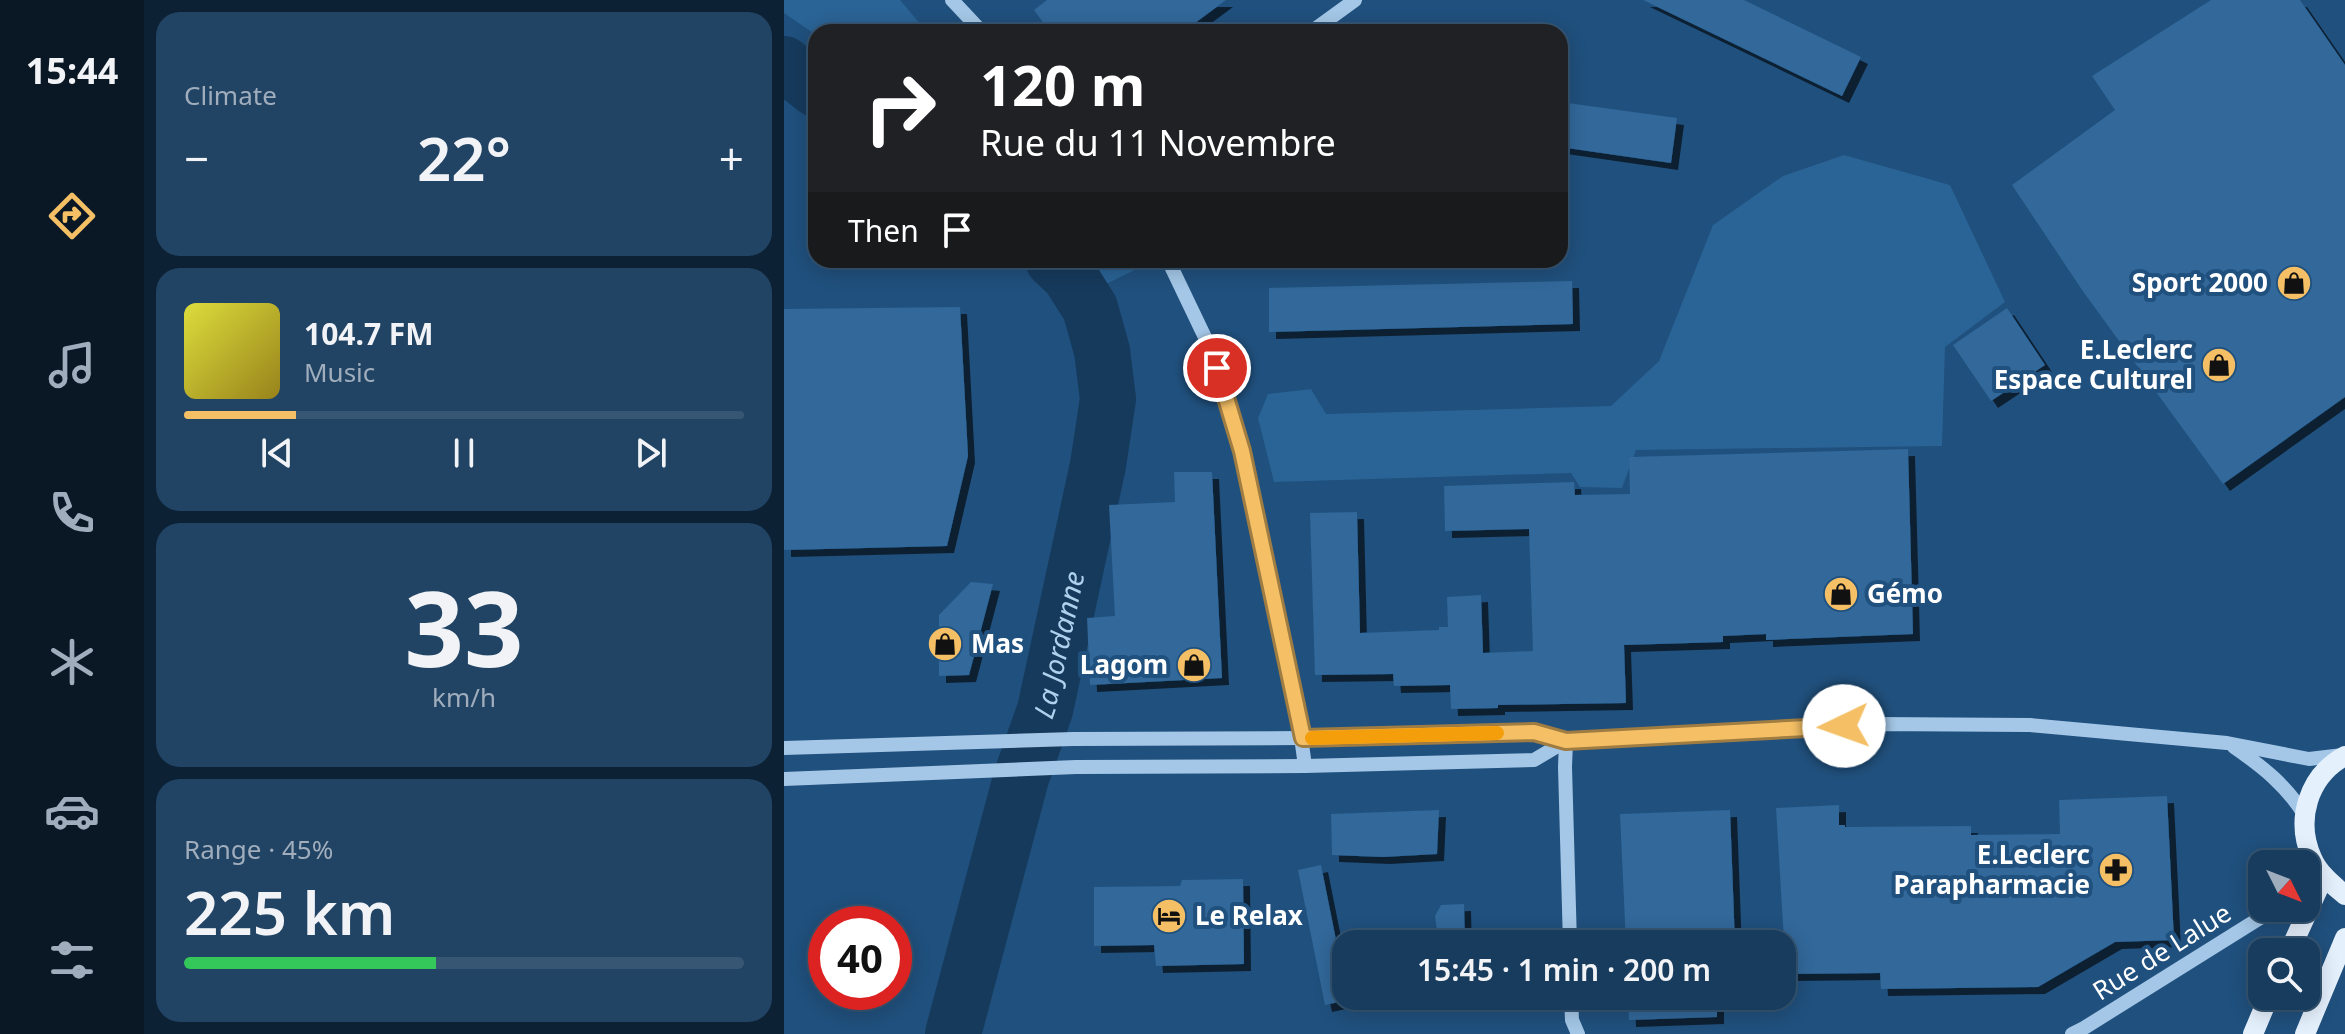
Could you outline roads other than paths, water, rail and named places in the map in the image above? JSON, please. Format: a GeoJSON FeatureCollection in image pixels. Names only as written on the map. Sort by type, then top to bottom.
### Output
{"type":"FeatureCollection","features":[{"type":"Feature","properties":{"kind":"main road"},"geometry":{"type":"LineString","coordinates":[[2345,756],[2314,782],[2305,816],[2312,859],[2324,876],[2345,895]]}},
{"type":"Feature","properties":{"kind":"main road"},"geometry":{"type":"LineString","coordinates":[[2295,938],[2324,876]]}},
{"type":"Feature","properties":{"kind":"main road"},"geometry":{"type":"LineString","coordinates":[[2305,1034],[2345,938]]}},
{"type":"Feature","properties":{"kind":"main road"},"geometry":{"type":"LineString","coordinates":[[2253,1034],[2263,1010]]}},
{"type":"Feature","properties":{"kind":"street"},"geometry":{"type":"LineString","coordinates":[[952,0],[974,24]]}},
{"type":"Feature","properties":{"kind":"street"},"geometry":{"type":"LineString","coordinates":[[1322,24],[1355,0]]}},
{"type":"Feature","properties":{"kind":"street"},"geometry":{"type":"LineString","coordinates":[[1172,268],[1212,352],[1242,451],[1303,738],[1305,766]]}},
{"type":"Feature","properties":{"kind":"street"},"geometry":{"type":"LineString","coordinates":[[784,748],[1073,739],[1303,738],[1534,732],[1566,741],[1875,724],[1992,724],[2227,743],[2309,759],[2345,756]]}},
{"type":"Feature","properties":{"kind":"street"},"geometry":{"type":"LineString","coordinates":[[784,779],[1076,767],[1305,766],[1534,760],[1566,741]]}},
{"type":"Feature","properties":{"kind":"street"},"geometry":{"type":"LineString","coordinates":[[1566,741],[1570,930]]}},
{"type":"Feature","properties":{"kind":"street"},"geometry":{"type":"LineString","coordinates":[[2227,743],[2281,782],[2305,816]]}},
{"type":"Feature","properties":{"kind":"street"},"geometry":{"type":"LineString","coordinates":[[2320,879],[2324,876]]}},
{"type":"Feature","properties":{"kind":"street","name":"Rue de Lalue"},"geometry":{"type":"LineString","coordinates":[[2072,1034],[2255,922]]}},
{"type":"Feature","properties":{"kind":"street"},"geometry":{"type":"LineString","coordinates":[[1572,1010],[1578,1034]]}},
{"type":"Feature","properties":{"kind":"waterway","name":"La Jordanne"},"geometry":{"type":"LineString","coordinates":[[784,64],[808,83]]}},
{"type":"Feature","properties":{"kind":"waterway","name":"La Jordanne"},"geometry":{"type":"LineString","coordinates":[[953,1034],[1021,778],[1045,710],[1098,465],[1108,399],[1102,351],[1090,308],[1062,268]]}},
{"type":"Feature","properties":{"kind":"place","name":"Sport 2000"},"geometry":{"type":"Point","coordinates":[2294,283]}},
{"type":"Feature","properties":{"kind":"place","name":"E.Leclerc Espace Culturel"},"geometry":{"type":"Point","coordinates":[2219,365]}},
{"type":"Feature","properties":{"kind":"place","name":"Gémo"},"geometry":{"type":"Point","coordinates":[1841,594]}},
{"type":"Feature","properties":{"kind":"place","name":"Mas"},"geometry":{"type":"Point","coordinates":[945,644]}},
{"type":"Feature","properties":{"kind":"place","name":"Lagom"},"geometry":{"type":"Point","coordinates":[1194,665]}},
{"type":"Feature","properties":{"kind":"place","name":"E.Leclerc Parapharmacie"},"geometry":{"type":"Point","coordinates":[2116,870]}},
{"type":"Feature","properties":{"kind":"place","name":"Le Relax"},"geometry":{"type":"Point","coordinates":[1169,916]}}]}
